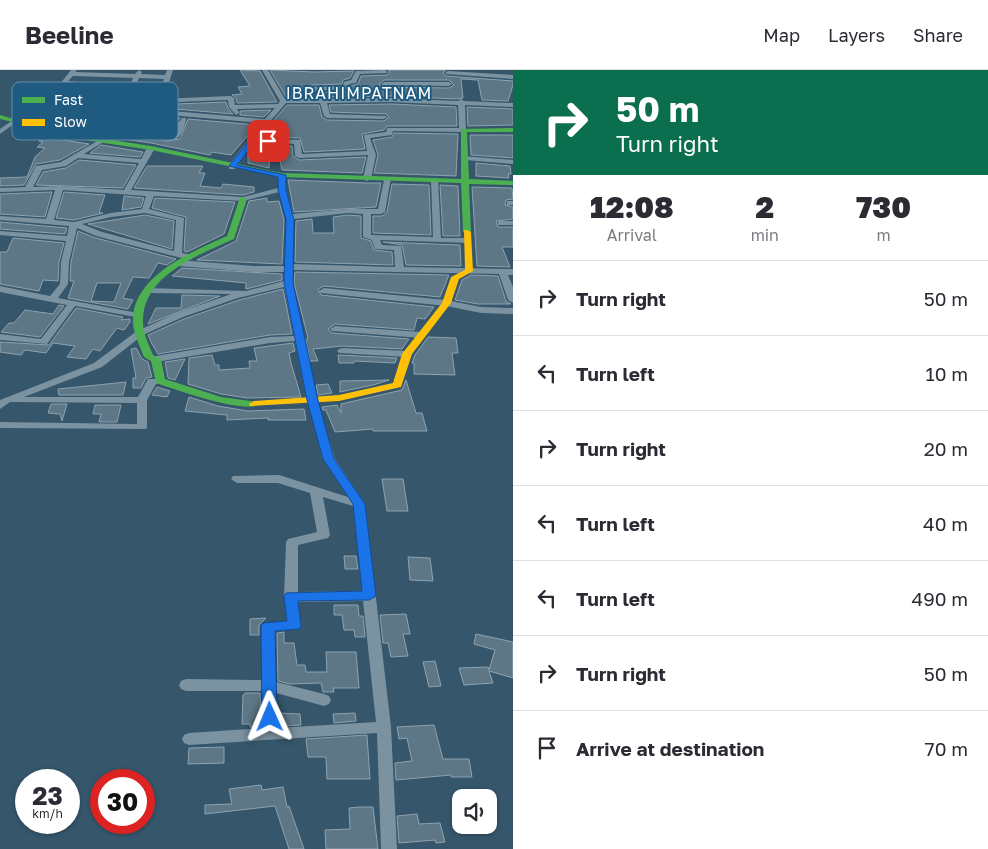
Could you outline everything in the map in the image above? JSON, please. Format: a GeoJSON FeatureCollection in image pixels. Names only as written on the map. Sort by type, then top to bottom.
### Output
{"type":"FeatureCollection","features":[{"type":"Feature","properties":{"kind":"street"},"geometry":{"type":"LineString","coordinates":[[265,70],[282,104]]}},
{"type":"Feature","properties":{"kind":"street"},"geometry":{"type":"LineString","coordinates":[[312,100],[311,89],[346,88],[346,83],[354,82],[358,72],[385,71],[384,84],[390,100]]}},
{"type":"Feature","properties":{"kind":"street"},"geometry":{"type":"LineString","coordinates":[[452,101],[448,71],[513,77]]}},
{"type":"Feature","properties":{"kind":"street"},"geometry":{"type":"LineString","coordinates":[[72,72],[169,74]]}},
{"type":"Feature","properties":{"kind":"street"},"geometry":{"type":"LineString","coordinates":[[384,84],[449,84]]}},
{"type":"Feature","properties":{"kind":"street"},"geometry":{"type":"LineString","coordinates":[[178,100],[231,98],[232,107],[237,113],[235,119]]}},
{"type":"Feature","properties":{"kind":"street"},"geometry":{"type":"LineString","coordinates":[[232,107],[312,100],[461,101],[513,105]]}},
{"type":"Feature","properties":{"kind":"street"},"geometry":{"type":"LineString","coordinates":[[324,100],[327,116],[384,117]]}},
{"type":"Feature","properties":{"kind":"street"},"geometry":{"type":"LineString","coordinates":[[366,101],[369,110],[384,117],[390,134],[366,136],[369,152],[372,155],[367,179]]}},
{"type":"Feature","properties":{"kind":"street"},"geometry":{"type":"LineString","coordinates":[[461,101],[469,271]]}},
{"type":"Feature","properties":{"kind":"street"},"geometry":{"type":"LineString","coordinates":[[232,166],[282,104]]}},
{"type":"Feature","properties":{"kind":"street"},"geometry":{"type":"LineString","coordinates":[[178,112],[188,113],[178,131]]}},
{"type":"Feature","properties":{"kind":"street"},"geometry":{"type":"LineString","coordinates":[[186,116],[266,122]]}},
{"type":"Feature","properties":{"kind":"street"},"geometry":{"type":"LineString","coordinates":[[0,132],[12,123]]}},
{"type":"Feature","properties":{"kind":"street"},"geometry":{"type":"LineString","coordinates":[[178,124],[182,124]]}},
{"type":"Feature","properties":{"kind":"street"},"geometry":{"type":"LineString","coordinates":[[389,129],[513,130]]}},
{"type":"Feature","properties":{"kind":"street"},"geometry":{"type":"LineString","coordinates":[[95,140],[151,148],[282,175],[513,183]]}},
{"type":"Feature","properties":{"kind":"street"},"geometry":{"type":"LineString","coordinates":[[253,140],[297,142],[299,156],[369,152]]}},
{"type":"Feature","properties":{"kind":"street"},"geometry":{"type":"LineString","coordinates":[[28,189],[39,168],[63,164],[101,141]]}},
{"type":"Feature","properties":{"kind":"street"},"geometry":{"type":"LineString","coordinates":[[127,191],[151,148]]}},
{"type":"Feature","properties":{"kind":"street"},"geometry":{"type":"LineString","coordinates":[[79,156],[145,161]]}},
{"type":"Feature","properties":{"kind":"street"},"geometry":{"type":"LineString","coordinates":[[465,158],[513,162]]}},
{"type":"Feature","properties":{"kind":"street"},"geometry":{"type":"LineString","coordinates":[[282,175],[282,190],[289,217],[288,283],[301,338],[312,400],[328,459],[359,504],[384,727],[389,849]]}},
{"type":"Feature","properties":{"kind":"street"},"geometry":{"type":"LineString","coordinates":[[289,217],[348,211],[381,212],[388,180]]}},
{"type":"Feature","properties":{"kind":"street"},"geometry":{"type":"LineString","coordinates":[[435,181],[438,240]]}},
{"type":"Feature","properties":{"kind":"street"},"geometry":{"type":"LineString","coordinates":[[50,221],[60,188]]}},
{"type":"Feature","properties":{"kind":"street"},"geometry":{"type":"LineString","coordinates":[[0,190],[60,188],[243,199],[282,190]]}},
{"type":"Feature","properties":{"kind":"street"},"geometry":{"type":"LineString","coordinates":[[146,211],[151,193]]}},
{"type":"Feature","properties":{"kind":"street"},"geometry":{"type":"LineString","coordinates":[[178,258],[189,257],[231,237],[243,199]]}},
{"type":"Feature","properties":{"kind":"street"},"geometry":{"type":"LineString","coordinates":[[74,224],[111,215],[146,211],[180,218],[178,258],[148,290],[138,316],[140,333],[149,357],[156,359],[270,340],[301,338]]}},
{"type":"Feature","properties":{"kind":"street"},"geometry":{"type":"LineString","coordinates":[[367,212],[367,237],[467,241]]}},
{"type":"Feature","properties":{"kind":"street"},"geometry":{"type":"LineString","coordinates":[[0,218],[74,224],[99,234],[178,258],[254,270],[288,268],[513,272]]}},
{"type":"Feature","properties":{"kind":"street"},"geometry":{"type":"LineString","coordinates":[[501,223],[513,223]]}},
{"type":"Feature","properties":{"kind":"street"},"geometry":{"type":"LineString","coordinates":[[52,300],[64,284],[65,262],[74,224]]}},
{"type":"Feature","properties":{"kind":"street"},"geometry":{"type":"LineString","coordinates":[[0,234],[71,239]]}},
{"type":"Feature","properties":{"kind":"street"},"geometry":{"type":"LineString","coordinates":[[375,237],[378,247],[398,248],[400,269]]}},
{"type":"Feature","properties":{"kind":"street"},"geometry":{"type":"LineString","coordinates":[[0,425],[142,428],[142,400],[152,381],[160,381],[236,403],[312,400],[378,391],[397,385],[407,354],[446,303],[455,277],[469,271]]}},
{"type":"Feature","properties":{"kind":"street"},"geometry":{"type":"LineString","coordinates":[[503,272],[513,300]]}},
{"type":"Feature","properties":{"kind":"street"},"geometry":{"type":"LineString","coordinates":[[3,403],[98,365],[140,333],[180,315],[252,292],[288,283]]}},
{"type":"Feature","properties":{"kind":"street"},"geometry":{"type":"LineString","coordinates":[[0,289],[138,316]]}},
{"type":"Feature","properties":{"kind":"street"},"geometry":{"type":"LineString","coordinates":[[148,290],[252,292]]}},
{"type":"Feature","properties":{"kind":"street"},"geometry":{"type":"LineString","coordinates":[[324,291],[446,303],[481,310],[513,311]]}},
{"type":"Feature","properties":{"kind":"street"},"geometry":{"type":"LineString","coordinates":[[0,337],[44,342],[73,303]]}},
{"type":"Feature","properties":{"kind":"street"},"geometry":{"type":"LineString","coordinates":[[335,329],[383,331],[421,336]]}},
{"type":"Feature","properties":{"kind":"street"},"geometry":{"type":"LineString","coordinates":[[342,351],[407,354]]}},
{"type":"Feature","properties":{"kind":"street"},"geometry":{"type":"LineString","coordinates":[[156,359],[160,381]]}},
{"type":"Feature","properties":{"kind":"street"},"geometry":{"type":"LineString","coordinates":[[3,403],[142,400]]}},
{"type":"Feature","properties":{"kind":"street"},"geometry":{"type":"LineString","coordinates":[[237,479],[279,479],[359,504]]}},
{"type":"Feature","properties":{"kind":"street"},"geometry":{"type":"LineString","coordinates":[[270,733],[268,626],[294,626],[291,596],[292,542],[324,535],[316,491]]}},
{"type":"Feature","properties":{"kind":"street"},"geometry":{"type":"LineString","coordinates":[[291,596],[369,596]]}},
{"type":"Feature","properties":{"kind":"street"},"geometry":{"type":"LineString","coordinates":[[186,685],[269,686],[324,700]]}},
{"type":"Feature","properties":{"kind":"street"},"geometry":{"type":"LineString","coordinates":[[189,739],[384,727]]}},
{"type":"Feature","properties":{"kind":"building"},"geometry":{"type":"Polygon","coordinates":[[[240,70],[260,71],[277,102],[237,103],[236,98],[232,95],[242,94],[238,87],[250,86],[240,70]]]}},
{"type":"Feature","properties":{"kind":"building"},"geometry":{"type":"Polygon","coordinates":[[[270,70],[354,71],[350,78],[343,80],[342,84],[311,85],[306,89],[306,97],[286,97],[270,70]]]}},
{"type":"Feature","properties":{"kind":"building"},"geometry":{"type":"Polygon","coordinates":[[[388,70],[446,70],[443,73],[446,76],[513,81],[513,85],[508,101],[482,100],[478,80],[461,79],[463,98],[457,99],[391,96],[316,97],[316,93],[348,91],[351,86],[358,84],[361,76],[387,75],[390,72],[388,70]],[[384,80],[379,84],[382,87],[449,88],[454,85],[449,80],[384,80]]]}},
{"type":"Feature","properties":{"kind":"building"},"geometry":{"type":"Polygon","coordinates":[[[226,102],[233,114],[178,109],[178,104],[226,102]]]}},
{"type":"Feature","properties":{"kind":"building"},"geometry":{"type":"Polygon","coordinates":[[[391,104],[456,107],[457,126],[387,126],[384,130],[362,134],[365,149],[304,152],[300,138],[276,137],[275,129],[272,129],[272,137],[260,136],[287,105],[319,105],[322,117],[327,120],[384,121],[389,117],[386,114],[331,112],[329,105],[391,104]]]}},
{"type":"Feature","properties":{"kind":"building"},"geometry":{"type":"Polygon","coordinates":[[[467,107],[513,109],[513,125],[468,126],[467,107]]]}},
{"type":"Feature","properties":{"kind":"building"},"geometry":{"type":"Polygon","coordinates":[[[271,110],[264,117],[240,115],[240,111],[271,110]]]}},
{"type":"Feature","properties":{"kind":"building"},"geometry":{"type":"Polygon","coordinates":[[[188,119],[257,125],[231,155],[212,152],[210,155],[131,140],[178,140],[188,119]]]}},
{"type":"Feature","properties":{"kind":"building"},"geometry":{"type":"Polygon","coordinates":[[[394,133],[458,134],[456,176],[374,173],[378,155],[373,140],[392,137],[394,133]]]}},
{"type":"Feature","properties":{"kind":"building"},"geometry":{"type":"Polygon","coordinates":[[[470,135],[513,135],[513,158],[471,155],[470,135]]]}},
{"type":"Feature","properties":{"kind":"building"},"geometry":{"type":"Polygon","coordinates":[[[63,140],[89,144],[60,160],[36,164],[24,185],[0,186],[0,178],[27,177],[35,157],[45,148],[37,147],[43,142],[39,141],[63,140]]]}},
{"type":"Feature","properties":{"kind":"building"},"geometry":{"type":"Polygon","coordinates":[[[254,144],[271,145],[269,168],[248,163],[248,154],[254,144]]]}},
{"type":"Feature","properties":{"kind":"building"},"geometry":{"type":"Polygon","coordinates":[[[101,145],[143,152],[140,157],[90,153],[101,145]]]}},
{"type":"Feature","properties":{"kind":"building"},"geometry":{"type":"Polygon","coordinates":[[[277,145],[292,146],[293,156],[299,160],[366,157],[362,173],[282,170],[277,145]]]}},
{"type":"Feature","properties":{"kind":"building"},"geometry":{"type":"Polygon","coordinates":[[[79,160],[136,165],[123,188],[36,185],[43,172],[66,168],[79,160]]]}},
{"type":"Feature","properties":{"kind":"building"},"geometry":{"type":"Polygon","coordinates":[[[476,163],[510,166],[511,174],[508,174],[509,178],[476,176],[476,163]]]}},
{"type":"Feature","properties":{"kind":"building"},"geometry":{"type":"Polygon","coordinates":[[[147,166],[203,166],[199,173],[205,173],[200,186],[221,188],[223,184],[254,187],[254,192],[243,195],[134,188],[147,166]]]}},
{"type":"Feature","properties":{"kind":"building"},"geometry":{"type":"Polygon","coordinates":[[[288,180],[381,183],[376,207],[294,212],[288,180]]]}},
{"type":"Feature","properties":{"kind":"building"},"geometry":{"type":"Polygon","coordinates":[[[392,184],[429,185],[431,235],[373,233],[373,216],[382,216],[387,212],[392,184]]]}},
{"type":"Feature","properties":{"kind":"building"},"geometry":{"type":"Polygon","coordinates":[[[440,185],[458,186],[460,236],[443,236],[440,185]]]}},
{"type":"Feature","properties":{"kind":"building"},"geometry":{"type":"Polygon","coordinates":[[[472,187],[512,188],[513,199],[506,200],[505,205],[513,207],[513,219],[496,221],[498,227],[513,227],[513,247],[502,247],[510,267],[477,266],[472,187]]]}},
{"type":"Feature","properties":{"kind":"building"},"geometry":{"type":"Polygon","coordinates":[[[52,192],[45,217],[0,214],[0,194],[52,192]]]}},
{"type":"Feature","properties":{"kind":"building"},"geometry":{"type":"Polygon","coordinates":[[[64,192],[105,195],[99,213],[103,213],[74,220],[56,218],[64,192]]]}},
{"type":"Feature","properties":{"kind":"building"},"geometry":{"type":"Polygon","coordinates":[[[124,196],[144,198],[141,207],[122,210],[124,196]]]}},
{"type":"Feature","properties":{"kind":"building"},"geometry":{"type":"Polygon","coordinates":[[[155,198],[235,202],[224,234],[187,252],[184,251],[186,217],[152,208],[155,198]]]}},
{"type":"Feature","properties":{"kind":"building"},"geometry":{"type":"Polygon","coordinates":[[[267,198],[267,202],[279,201],[284,220],[282,264],[197,260],[236,241],[249,201],[267,198]]]}},
{"type":"Feature","properties":{"kind":"building"},"geometry":{"type":"Polygon","coordinates":[[[145,215],[174,221],[172,249],[88,224],[145,215]]]}},
{"type":"Feature","properties":{"kind":"building"},"geometry":{"type":"Polygon","coordinates":[[[361,216],[361,238],[371,241],[374,250],[392,252],[393,265],[295,262],[296,221],[312,219],[313,233],[334,233],[333,217],[361,216]]]}},
{"type":"Feature","properties":{"kind":"building"},"geometry":{"type":"Polygon","coordinates":[[[0,222],[67,228],[65,234],[0,229],[0,222]]]}},
{"type":"Feature","properties":{"kind":"building"},"geometry":{"type":"Polygon","coordinates":[[[78,231],[96,238],[176,259],[167,265],[158,263],[149,278],[133,277],[123,298],[133,300],[128,309],[68,298],[74,281],[70,281],[71,262],[78,231]],[[97,283],[91,301],[114,302],[121,283],[97,283]]]}},
{"type":"Feature","properties":{"kind":"building"},"geometry":{"type":"Polygon","coordinates":[[[13,238],[64,243],[59,262],[58,281],[43,280],[39,291],[0,284],[0,252],[7,252],[13,238]]]}},
{"type":"Feature","properties":{"kind":"building"},"geometry":{"type":"Polygon","coordinates":[[[383,242],[460,245],[461,266],[406,265],[402,245],[383,242]]]}},
{"type":"Feature","properties":{"kind":"building"},"geometry":{"type":"Polygon","coordinates":[[[182,268],[282,274],[282,280],[246,289],[246,283],[172,276],[182,268]]]}},
{"type":"Feature","properties":{"kind":"building"},"geometry":{"type":"Polygon","coordinates":[[[295,272],[449,275],[440,297],[324,286],[318,289],[321,295],[434,307],[425,319],[417,318],[414,330],[335,324],[328,329],[332,333],[409,339],[402,349],[342,346],[313,349],[318,361],[310,361],[306,341],[308,338],[294,283],[295,272]]]}},
{"type":"Feature","properties":{"kind":"building"},"geometry":{"type":"Polygon","coordinates":[[[471,275],[498,276],[506,301],[511,304],[478,304],[455,300],[462,280],[471,275]]]}},
{"type":"Feature","properties":{"kind":"building"},"geometry":{"type":"Polygon","coordinates":[[[283,289],[292,334],[270,335],[158,354],[148,335],[184,319],[239,300],[283,289]]]}},
{"type":"Feature","properties":{"kind":"building"},"geometry":{"type":"Polygon","coordinates":[[[182,295],[220,296],[148,324],[156,308],[181,308],[182,295]]]}},
{"type":"Feature","properties":{"kind":"building"},"geometry":{"type":"Polygon","coordinates":[[[59,305],[64,306],[40,337],[1,332],[9,323],[14,323],[25,310],[53,314],[59,305]]]}},
{"type":"Feature","properties":{"kind":"building"},"geometry":{"type":"Polygon","coordinates":[[[76,308],[123,317],[121,320],[130,319],[130,322],[124,330],[117,328],[100,351],[93,349],[86,359],[67,357],[75,346],[53,343],[46,353],[25,350],[21,355],[0,352],[0,342],[49,345],[76,308]]]}},
{"type":"Feature","properties":{"kind":"building"},"geometry":{"type":"Polygon","coordinates":[[[428,337],[456,338],[458,353],[452,353],[455,375],[414,374],[414,363],[412,363],[415,355],[428,337]]]}},
{"type":"Feature","properties":{"kind":"building"},"geometry":{"type":"Polygon","coordinates":[[[293,343],[295,351],[289,353],[301,397],[247,398],[221,394],[188,384],[189,358],[212,355],[215,365],[219,365],[219,370],[250,368],[249,361],[257,361],[254,348],[293,343]]]}},
{"type":"Feature","properties":{"kind":"building"},"geometry":{"type":"Polygon","coordinates":[[[136,348],[142,359],[148,362],[152,377],[146,378],[141,388],[133,388],[133,378],[136,378],[131,349],[136,348]]]}},
{"type":"Feature","properties":{"kind":"building"},"geometry":{"type":"Polygon","coordinates":[[[338,355],[397,358],[395,363],[354,361],[354,363],[339,363],[338,355]]]}},
{"type":"Feature","properties":{"kind":"building"},"geometry":{"type":"Polygon","coordinates":[[[185,359],[175,380],[168,378],[165,362],[185,359]]]}},
{"type":"Feature","properties":{"kind":"building"},"geometry":{"type":"Polygon","coordinates":[[[389,380],[373,385],[340,392],[340,381],[389,380]]]}},
{"type":"Feature","properties":{"kind":"building"},"geometry":{"type":"Polygon","coordinates":[[[406,380],[416,413],[422,413],[427,431],[373,431],[373,429],[335,432],[326,410],[323,410],[322,407],[337,405],[341,413],[341,404],[402,390],[406,380]]]}},
{"type":"Feature","properties":{"kind":"building"},"geometry":{"type":"Polygon","coordinates":[[[126,382],[123,395],[59,395],[58,389],[126,382]]]}},
{"type":"Feature","properties":{"kind":"building"},"geometry":{"type":"Polygon","coordinates":[[[328,384],[332,393],[318,395],[316,385],[328,384]]]}},
{"type":"Feature","properties":{"kind":"building"},"geometry":{"type":"Polygon","coordinates":[[[157,387],[170,391],[167,397],[152,395],[157,387]]]}},
{"type":"Feature","properties":{"kind":"building"},"geometry":{"type":"Polygon","coordinates":[[[189,397],[218,406],[248,411],[304,409],[306,420],[268,420],[268,418],[227,420],[227,415],[185,411],[189,397]]]}},
{"type":"Feature","properties":{"kind":"building"},"geometry":{"type":"Polygon","coordinates":[[[51,404],[67,404],[62,421],[60,414],[48,413],[51,404]]]}},
{"type":"Feature","properties":{"kind":"building"},"geometry":{"type":"Polygon","coordinates":[[[95,405],[121,405],[117,422],[99,422],[101,414],[93,414],[95,405]]]}},
{"type":"Feature","properties":{"kind":"building"},"geometry":{"type":"Polygon","coordinates":[[[382,479],[403,479],[408,511],[387,511],[382,479]]]}},
{"type":"Feature","properties":{"kind":"building"},"geometry":{"type":"Polygon","coordinates":[[[344,556],[356,556],[358,569],[345,569],[344,556]]]}},
{"type":"Feature","properties":{"kind":"building"},"geometry":{"type":"Polygon","coordinates":[[[408,557],[430,558],[433,581],[410,580],[408,557]]]}},
{"type":"Feature","properties":{"kind":"building"},"geometry":{"type":"Polygon","coordinates":[[[334,605],[358,605],[359,616],[363,616],[365,637],[355,637],[354,630],[344,630],[342,615],[334,615],[334,605]]]}},
{"type":"Feature","properties":{"kind":"building"},"geometry":{"type":"Polygon","coordinates":[[[406,614],[410,634],[403,634],[408,656],[391,657],[388,643],[383,643],[380,615],[406,614]]]}},
{"type":"Feature","properties":{"kind":"building"},"geometry":{"type":"Polygon","coordinates":[[[266,618],[259,625],[259,635],[250,635],[250,619],[266,618]]]}},
{"type":"Feature","properties":{"kind":"building"},"geometry":{"type":"Polygon","coordinates":[[[284,632],[284,643],[294,643],[297,665],[305,665],[306,672],[327,672],[326,652],[356,652],[359,688],[333,688],[334,692],[323,692],[321,683],[290,684],[278,681],[277,633],[284,632]]]}},
{"type":"Feature","properties":{"kind":"building"},"geometry":{"type":"Polygon","coordinates":[[[476,634],[513,642],[513,678],[489,671],[493,683],[464,685],[459,668],[488,667],[489,670],[495,650],[474,644],[476,634]]]}},
{"type":"Feature","properties":{"kind":"building"},"geometry":{"type":"Polygon","coordinates":[[[435,661],[441,686],[429,687],[423,662],[435,661]]]}},
{"type":"Feature","properties":{"kind":"building"},"geometry":{"type":"Polygon","coordinates":[[[245,693],[260,693],[261,726],[250,727],[250,724],[242,724],[243,695],[245,693]]]}},
{"type":"Feature","properties":{"kind":"building"},"geometry":{"type":"Polygon","coordinates":[[[278,713],[300,714],[301,725],[279,726],[278,713]]]}},
{"type":"Feature","properties":{"kind":"building"},"geometry":{"type":"Polygon","coordinates":[[[355,713],[356,721],[334,723],[333,714],[355,713]]]}},
{"type":"Feature","properties":{"kind":"building"},"geometry":{"type":"Polygon","coordinates":[[[434,725],[443,759],[469,759],[472,777],[451,777],[451,775],[396,780],[395,763],[412,761],[407,738],[399,739],[397,727],[434,725]]]}},
{"type":"Feature","properties":{"kind":"building"},"geometry":{"type":"Polygon","coordinates":[[[367,735],[370,779],[327,779],[326,757],[308,757],[306,739],[367,735]]]}},
{"type":"Feature","properties":{"kind":"building"},"geometry":{"type":"Polygon","coordinates":[[[224,747],[224,763],[188,764],[189,748],[224,747]]]}},
{"type":"Feature","properties":{"kind":"building"},"geometry":{"type":"Polygon","coordinates":[[[261,785],[262,790],[283,787],[287,807],[289,806],[304,849],[289,849],[275,806],[205,814],[205,805],[232,804],[229,789],[261,785]]]}},
{"type":"Feature","properties":{"kind":"building"},"geometry":{"type":"Polygon","coordinates":[[[373,807],[378,849],[326,849],[325,830],[350,829],[349,808],[373,807]]]}},
{"type":"Feature","properties":{"kind":"building"},"geometry":{"type":"Polygon","coordinates":[[[417,814],[419,824],[440,823],[445,842],[436,843],[435,840],[399,843],[397,816],[417,814]]]}},
{"type":"Feature","properties":{"kind":"traffic: fast"},"geometry":{"type":"LineString","coordinates":[[0,117],[12,120]]}},
{"type":"Feature","properties":{"kind":"traffic: fast"},"geometry":{"type":"LineString","coordinates":[[467,232],[463,130],[513,130]]}},
{"type":"Feature","properties":{"kind":"traffic: fast"},"geometry":{"type":"LineString","coordinates":[[98,140],[151,148],[282,175],[513,183]]}},
{"type":"Feature","properties":{"kind":"traffic: fast"},"geometry":{"type":"LineString","coordinates":[[243,199],[231,237],[187,258],[158,278],[148,290],[141,304],[138,325],[149,357],[156,359],[160,381],[220,400],[254,404]]}},
{"type":"Feature","properties":{"kind":"traffic: slow"},"geometry":{"type":"LineString","coordinates":[[254,404],[339,398],[397,385],[407,354],[446,303],[455,277],[469,271],[467,232]]}},
{"type":"Feature","properties":{"kind":"district","name":"IBRAHIMPATNAM"},"geometry":{"type":"Point","coordinates":[359,93]}},
{"type":"Feature","properties":{"kind":"route"},"geometry":{"type":"LineString","coordinates":[[268,141],[253,140],[232,166],[282,175],[282,190],[290,220],[288,283],[301,338],[312,400],[328,459],[359,504],[369,596],[291,596],[294,626],[268,626],[270,717]]}}]}
